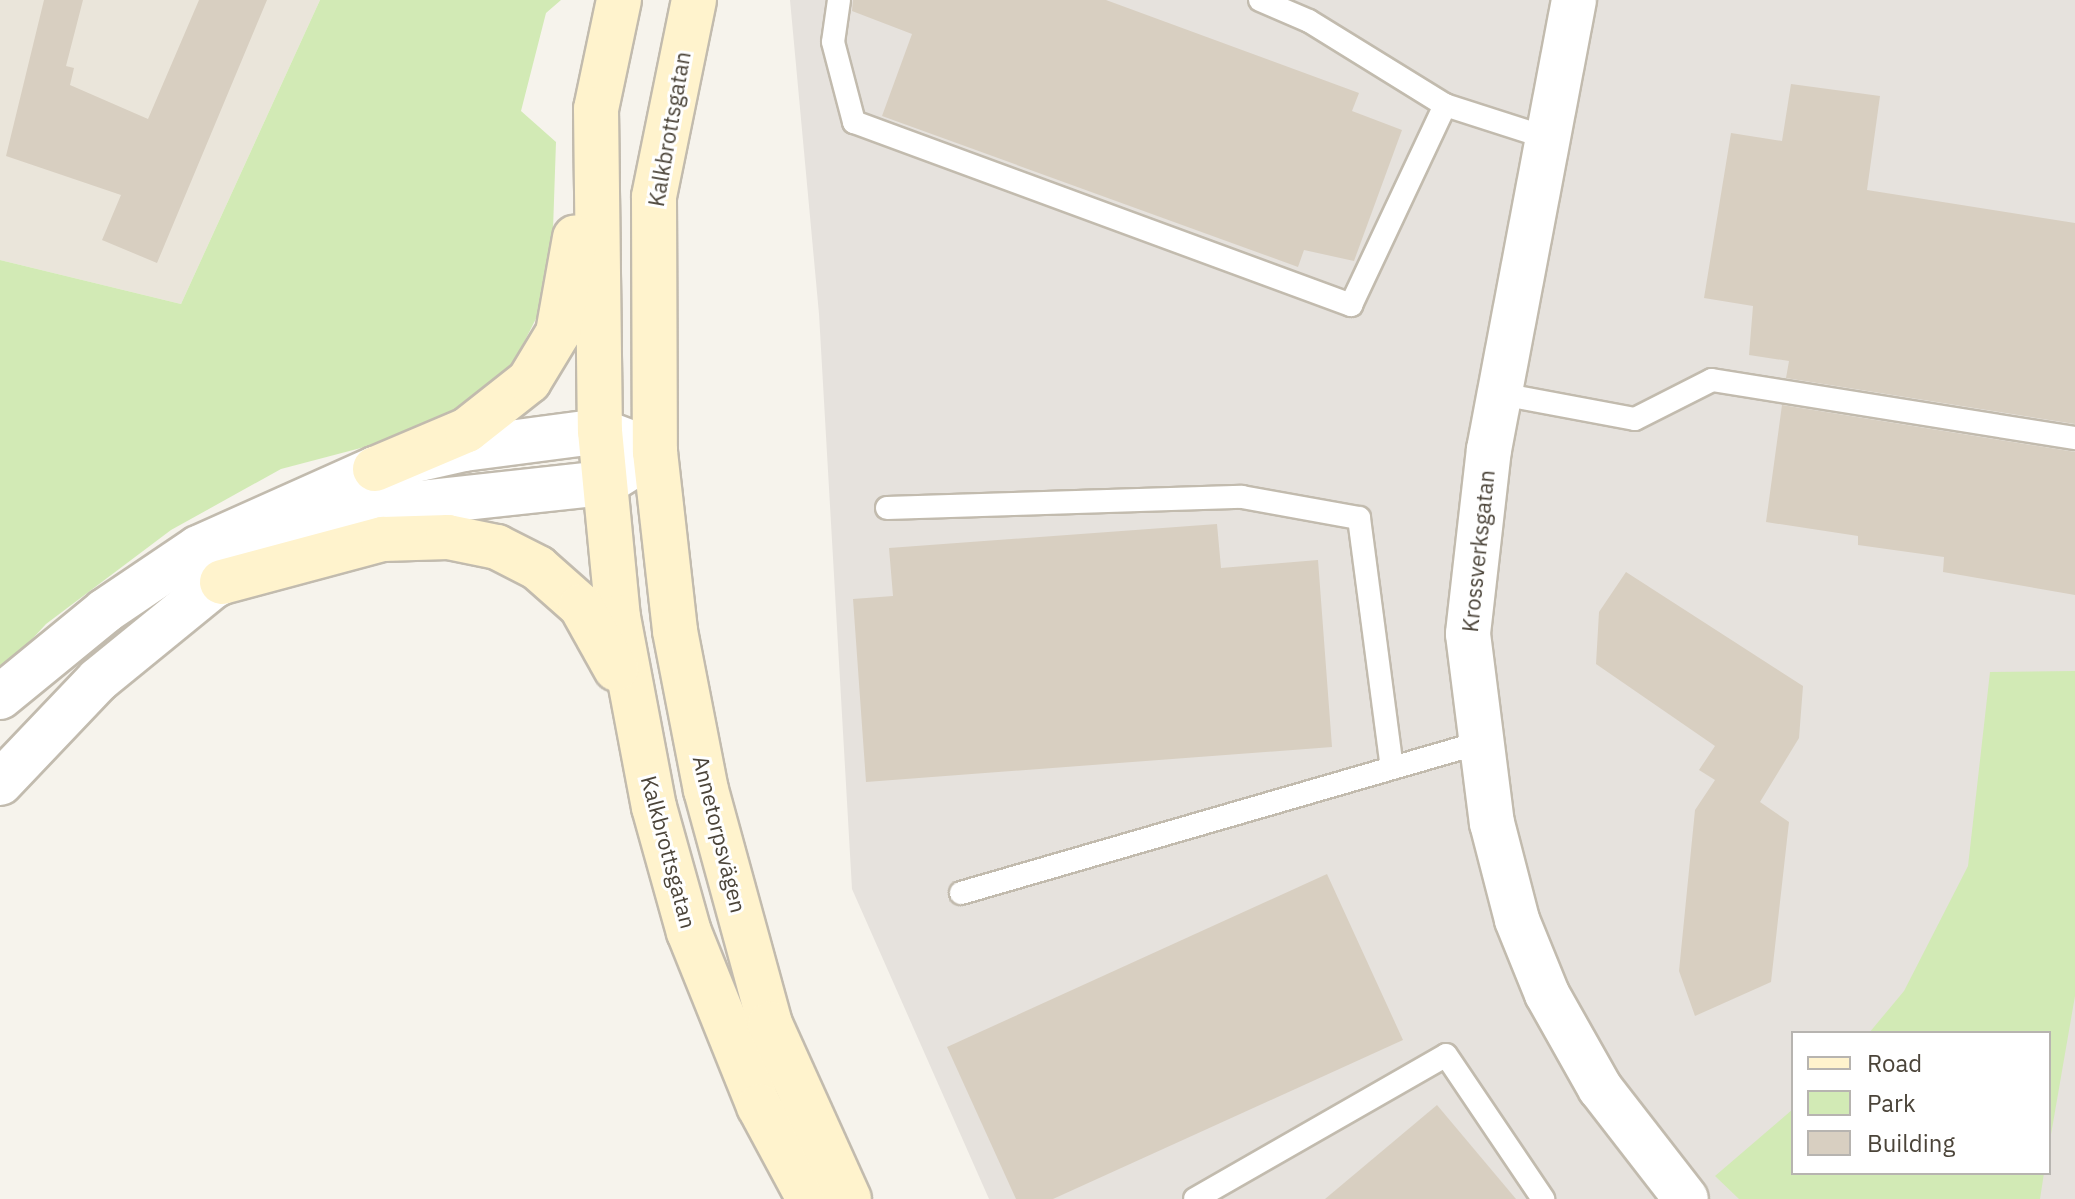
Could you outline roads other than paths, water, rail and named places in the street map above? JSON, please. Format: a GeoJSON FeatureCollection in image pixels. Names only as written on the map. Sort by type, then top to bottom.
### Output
{"type":"FeatureCollection","features":[{"type":"Feature","properties":{"kind":"main road","name":"Kalkbrottsgatan"},"geometry":{"type":"LineString","coordinates":[[619,0],[596,109],[600,431],[618,617],[637,718],[689,932],[759,1106],[809,1199]]}},
{"type":"Feature","properties":{"kind":"main road","name":"Kalkbrottsgatan"},"geometry":{"type":"LineString","coordinates":[[655,452],[654,197],[694,0]]}},
{"type":"Feature","properties":{"kind":"main road"},"geometry":{"type":"LineString","coordinates":[[375,469],[467,430],[529,381],[558,333],[596,109]]}},
{"type":"Feature","properties":{"kind":"main road","name":"Annetorpsvägen"},"geometry":{"type":"LineString","coordinates":[[655,452],[675,631],[706,790],[770,1024],[849,1199]]}},
{"type":"Feature","properties":{"kind":"main road"},"geometry":{"type":"LineString","coordinates":[[222,582],[383,539],[448,537],[497,547],[538,568],[581,606],[637,718]]}},
{"type":"Feature","properties":{"kind":"street","name":"Krossverksgatan"},"geometry":{"type":"LineString","coordinates":[[1574,0],[1501,394],[1468,634],[1479,743],[1517,920],[1547,994],[1600,1088],[1686,1199]]}},
{"type":"Feature","properties":{"kind":"street"},"geometry":{"type":"LineString","coordinates":[[0,697],[138,587],[198,548],[375,469],[464,449],[600,431],[655,452]]}},
{"type":"Feature","properties":{"kind":"street"},"geometry":{"type":"LineString","coordinates":[[0,783],[98,680],[222,582],[338,523],[392,506],[605,483],[655,452]]}},
{"type":"Feature","properties":{"kind":"lane"},"geometry":{"type":"LineString","coordinates":[[839,0],[833,42],[854,122],[1351,305],[1445,105]]}},
{"type":"Feature","properties":{"kind":"lane"},"geometry":{"type":"LineString","coordinates":[[1260,0],[1309,21],[1445,105],[1548,138]]}},
{"type":"Feature","properties":{"kind":"lane"},"geometry":{"type":"LineString","coordinates":[[1501,394],[1635,419],[1712,380],[2075,438]]}},
{"type":"Feature","properties":{"kind":"lane"},"geometry":{"type":"LineString","coordinates":[[887,508],[1242,497],[1359,518],[1392,768]]}},
{"type":"Feature","properties":{"kind":"lane"},"geometry":{"type":"LineString","coordinates":[[961,893],[1479,743]]}},
{"type":"Feature","properties":{"kind":"lane"},"geometry":{"type":"LineString","coordinates":[[1195,1199],[1446,1055],[1543,1199]]}}]}
